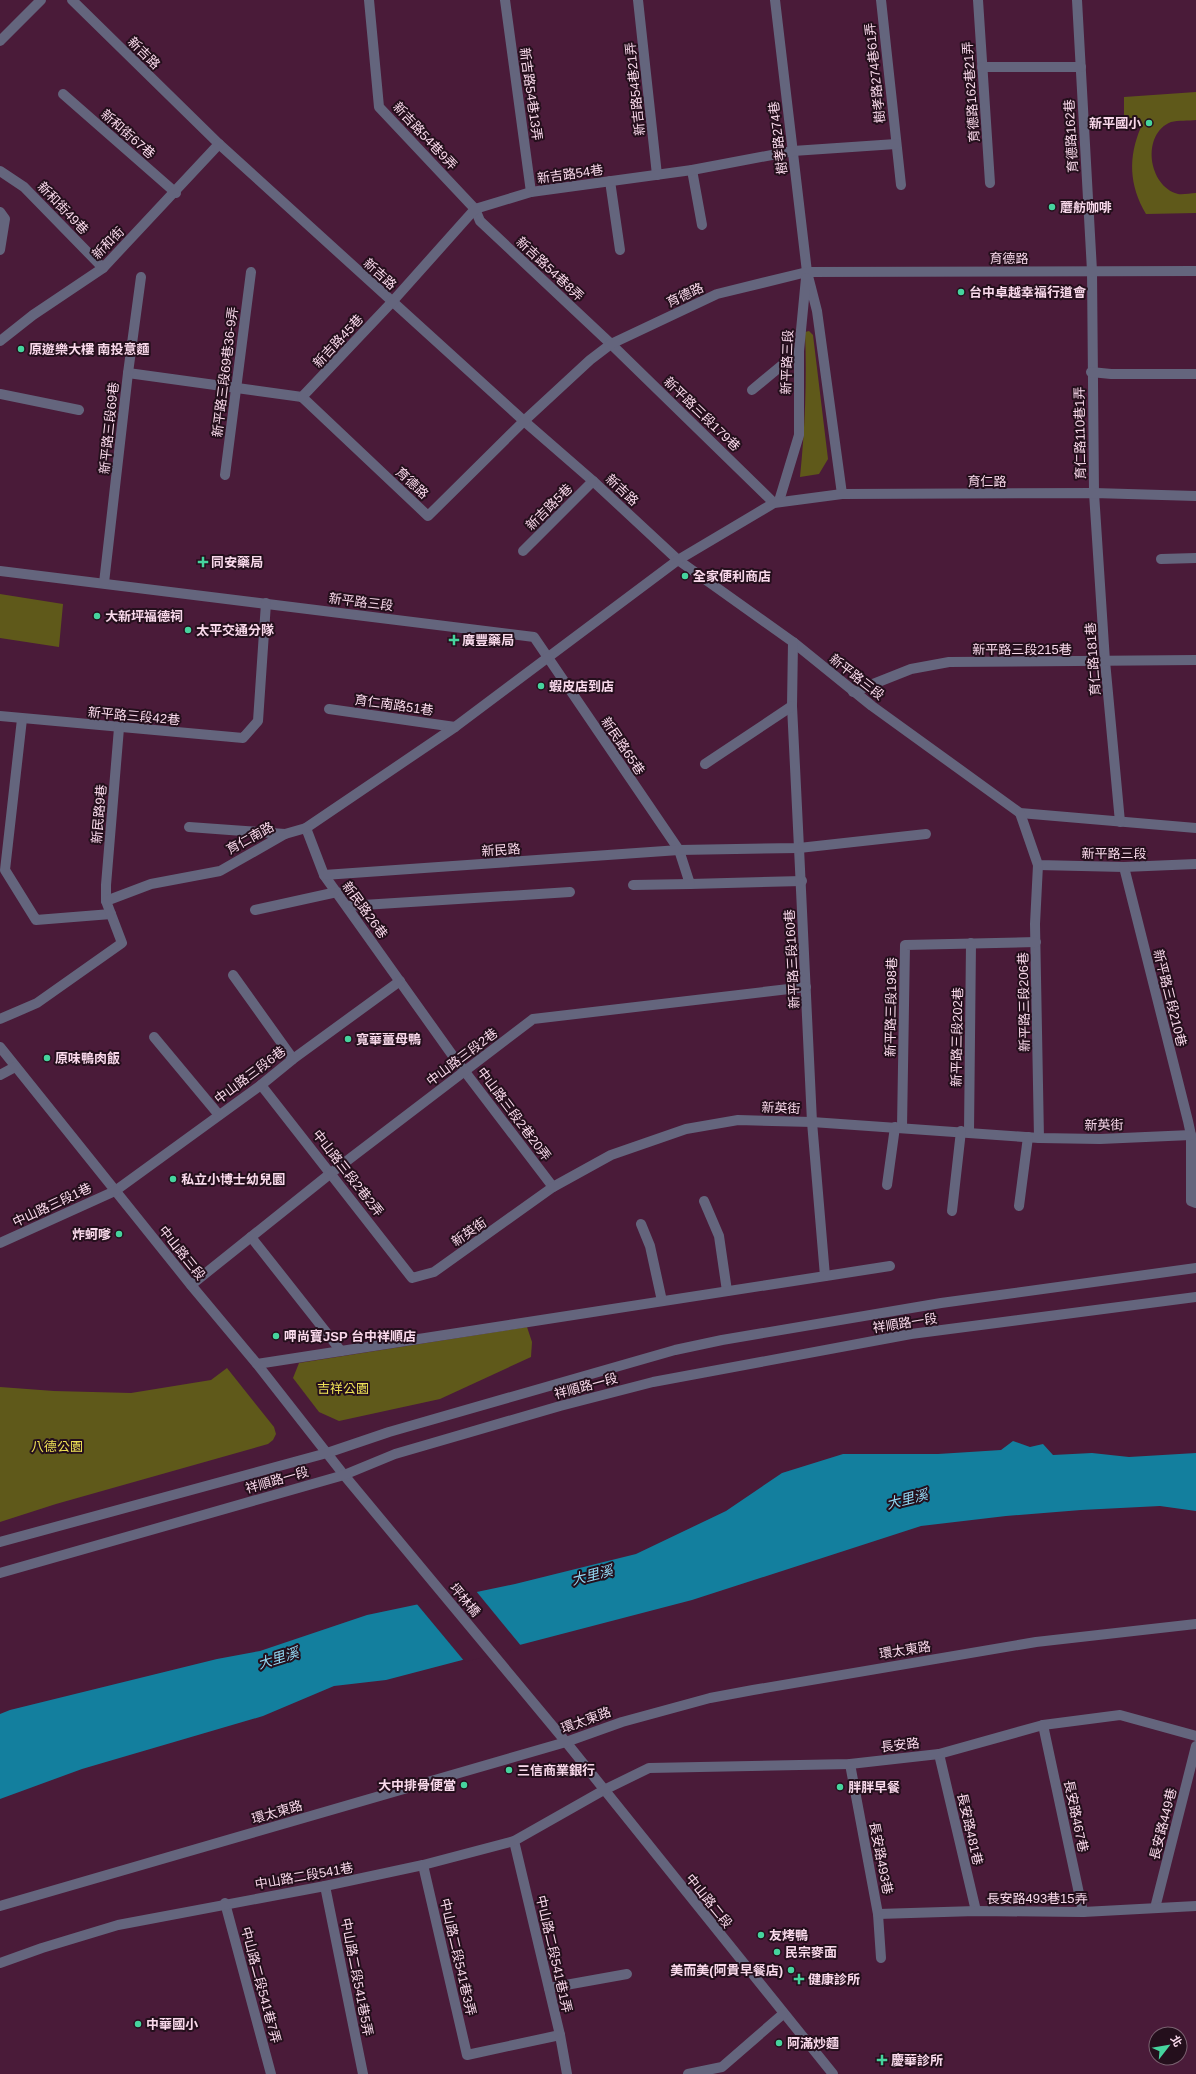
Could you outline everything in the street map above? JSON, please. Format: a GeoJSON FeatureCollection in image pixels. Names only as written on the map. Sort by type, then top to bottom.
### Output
{"type":"FeatureCollection","features":[{"type":"Feature","properties":{"kind":"street"},"geometry":{"type":"LineString","coordinates":[[0,41],[41,0]]}},
{"type":"Feature","properties":{"kind":"street","name":"新吉路"},"geometry":{"type":"LineString","coordinates":[[72,0],[219,144],[524,421],[593,481],[678,560]]}},
{"type":"Feature","properties":{"kind":"street","name":"新吉路54巷9弄"},"geometry":{"type":"LineString","coordinates":[[369,0],[379,106],[475,209]]}},
{"type":"Feature","properties":{"kind":"street","name":"新吉路54巷13弄"},"geometry":{"type":"LineString","coordinates":[[505,0],[531,192]]}},
{"type":"Feature","properties":{"kind":"street","name":"新吉路54巷21弄"},"geometry":{"type":"LineString","coordinates":[[638,0],[658,175]]}},
{"type":"Feature","properties":{"kind":"street","name":"樹孝路274巷"},"geometry":{"type":"LineString","coordinates":[[775,0],[807,272]]}},
{"type":"Feature","properties":{"kind":"street","name":"樹孝路274巷61弄"},"geometry":{"type":"LineString","coordinates":[[881,0],[901,185]]}},
{"type":"Feature","properties":{"kind":"street","name":"育德路162巷21弄"},"geometry":{"type":"LineString","coordinates":[[978,0],[990,183]]}},
{"type":"Feature","properties":{"kind":"street","name":"育德路162巷"},"geometry":{"type":"LineString","coordinates":[[1077,0],[1092,271]]}},
{"type":"Feature","properties":{"kind":"street"},"geometry":{"type":"LineString","coordinates":[[982,67],[1081,67]]}},
{"type":"Feature","properties":{"kind":"street","name":"新和街67巷"},"geometry":{"type":"LineString","coordinates":[[63,94],[176,193]]}},
{"type":"Feature","properties":{"kind":"street","name":"新和街"},"geometry":{"type":"LineString","coordinates":[[0,341],[33,315],[103,268],[176,193],[219,144]]}},
{"type":"Feature","properties":{"kind":"street"},"geometry":{"type":"LineString","coordinates":[[793,151],[896,144]]}},
{"type":"Feature","properties":{"kind":"street","name":"新吉路54巷"},"geometry":{"type":"LineString","coordinates":[[475,209],[531,192],[692,170],[793,151]]}},
{"type":"Feature","properties":{"kind":"street"},"geometry":{"type":"LineString","coordinates":[[692,170],[702,225]]}},
{"type":"Feature","properties":{"kind":"street","name":"新和街49巷"},"geometry":{"type":"LineString","coordinates":[[0,171],[24,187],[103,268]]}},
{"type":"Feature","properties":{"kind":"street"},"geometry":{"type":"LineString","coordinates":[[610,181],[620,250]]}},
{"type":"Feature","properties":{"kind":"street"},"geometry":{"type":"LineString","coordinates":[[392,302],[475,209]]}},
{"type":"Feature","properties":{"kind":"street","name":"新吉路54巷8弄"},"geometry":{"type":"LineString","coordinates":[[475,209],[480,221],[611,344]]}},
{"type":"Feature","properties":{"kind":"street"},"geometry":{"type":"LineString","coordinates":[[0,212],[5,219],[0,250]]}},
{"type":"Feature","properties":{"kind":"street","name":"育仁路110巷1弄"},"geometry":{"type":"LineString","coordinates":[[1092,271],[1091,372],[1094,494]]}},
{"type":"Feature","properties":{"kind":"street","name":"育德路"},"geometry":{"type":"LineString","coordinates":[[302,397],[428,516],[524,421],[590,360],[611,344],[717,294],[807,272],[1196,271]]}},
{"type":"Feature","properties":{"kind":"street","name":"新平路三段69巷36-9弄"},"geometry":{"type":"LineString","coordinates":[[225,475],[251,272]]}},
{"type":"Feature","properties":{"kind":"street"},"geometry":{"type":"LineString","coordinates":[[807,272],[817,311],[842,494]]}},
{"type":"Feature","properties":{"kind":"street","name":"新平路三段"},"geometry":{"type":"LineString","coordinates":[[777,502],[799,436],[799,351],[807,272]]}},
{"type":"Feature","properties":{"kind":"street","name":"新平路三段69巷"},"geometry":{"type":"LineString","coordinates":[[104,583],[128,373],[141,277]]}},
{"type":"Feature","properties":{"kind":"street","name":"新吉路45巷"},"geometry":{"type":"LineString","coordinates":[[302,397],[392,302]]}},
{"type":"Feature","properties":{"kind":"street","name":"新平路三段179巷"},"geometry":{"type":"LineString","coordinates":[[611,344],[777,502]]}},
{"type":"Feature","properties":{"kind":"street"},"geometry":{"type":"LineString","coordinates":[[752,390],[799,351]]}},
{"type":"Feature","properties":{"kind":"street","name":"育仁路110巷1弄"},"geometry":{"type":"LineString","coordinates":[[1091,372],[1111,374],[1196,373]]}},
{"type":"Feature","properties":{"kind":"street"},"geometry":{"type":"LineString","coordinates":[[128,373],[302,397]]}},
{"type":"Feature","properties":{"kind":"street"},"geometry":{"type":"LineString","coordinates":[[0,394],[79,410]]}},
{"type":"Feature","properties":{"kind":"street","name":"新吉路5巷"},"geometry":{"type":"LineString","coordinates":[[523,551],[593,481]]}},
{"type":"Feature","properties":{"kind":"street","name":"育仁路"},"geometry":{"type":"LineString","coordinates":[[777,502],[842,494],[1094,494],[1196,496]]}},
{"type":"Feature","properties":{"kind":"street","name":"育仁路181巷"},"geometry":{"type":"LineString","coordinates":[[1094,494],[1105,661],[1120,822]]}},
{"type":"Feature","properties":{"kind":"street"},"geometry":{"type":"LineString","coordinates":[[546,657],[678,560],[777,502]]}},
{"type":"Feature","properties":{"kind":"street"},"geometry":{"type":"LineString","coordinates":[[1161,560],[1196,558]]}},
{"type":"Feature","properties":{"kind":"street","name":"新平路三段"},"geometry":{"type":"LineString","coordinates":[[678,560],[793,642],[853,692],[1020,813]]}},
{"type":"Feature","properties":{"kind":"street","name":"新平路三段"},"geometry":{"type":"LineString","coordinates":[[0,571],[534,637],[546,657]]}},
{"type":"Feature","properties":{"kind":"street","name":"新平路三段42巷"},"geometry":{"type":"LineString","coordinates":[[0,716],[119,728],[243,738],[258,721],[266,603]]}},
{"type":"Feature","properties":{"kind":"street","name":"新平路三段160巷"},"geometry":{"type":"LineString","coordinates":[[793,642],[792,706],[802,881],[812,1122],[825,1276]]}},
{"type":"Feature","properties":{"kind":"street","name":"育仁南路"},"geometry":{"type":"LineString","coordinates":[[106,901],[151,884],[220,870],[285,834],[306,828],[455,727],[546,657]]}},
{"type":"Feature","properties":{"kind":"street","name":"新民路65巷"},"geometry":{"type":"LineString","coordinates":[[546,657],[679,850]]}},
{"type":"Feature","properties":{"kind":"street","name":"新平路三段215巷"},"geometry":{"type":"LineString","coordinates":[[853,692],[911,669],[949,662],[1196,660]]}},
{"type":"Feature","properties":{"kind":"street"},"geometry":{"type":"LineString","coordinates":[[705,764],[792,706]]}},
{"type":"Feature","properties":{"kind":"street","name":"育仁南路51巷"},"geometry":{"type":"LineString","coordinates":[[329,709],[455,727]]}},
{"type":"Feature","properties":{"kind":"street"},"geometry":{"type":"LineString","coordinates":[[22,719],[5,870],[36,920],[111,914]]}},
{"type":"Feature","properties":{"kind":"street","name":"新民路9巷"},"geometry":{"type":"LineString","coordinates":[[106,901],[119,728]]}},
{"type":"Feature","properties":{"kind":"street"},"geometry":{"type":"LineString","coordinates":[[1038,865],[1020,813],[1196,828]]}},
{"type":"Feature","properties":{"kind":"street"},"geometry":{"type":"LineString","coordinates":[[189,827],[285,834]]}},
{"type":"Feature","properties":{"kind":"street","name":"新民路26巷"},"geometry":{"type":"LineString","coordinates":[[306,828],[324,874],[414,1001]]}},
{"type":"Feature","properties":{"kind":"street","name":"新民路"},"geometry":{"type":"LineString","coordinates":[[324,874],[679,850],[799,848],[926,834]]}},
{"type":"Feature","properties":{"kind":"street"},"geometry":{"type":"LineString","coordinates":[[679,850],[690,884]]}},
{"type":"Feature","properties":{"kind":"street","name":"新平路三段"},"geometry":{"type":"LineString","coordinates":[[1038,865],[1124,867],[1196,864]]}},
{"type":"Feature","properties":{"kind":"street","name":"新平路三段206巷"},"geometry":{"type":"LineString","coordinates":[[1038,865],[1035,924],[1040,1138]]}},
{"type":"Feature","properties":{"kind":"street","name":"新平路三段210巷"},"geometry":{"type":"LineString","coordinates":[[1124,867],[1192,1120],[1191,1201],[1196,1203]]}},
{"type":"Feature","properties":{"kind":"street"},"geometry":{"type":"LineString","coordinates":[[633,885],[802,881]]}},
{"type":"Feature","properties":{"kind":"street"},"geometry":{"type":"LineString","coordinates":[[255,910],[337,892]]}},
{"type":"Feature","properties":{"kind":"street"},"geometry":{"type":"LineString","coordinates":[[347,906],[570,892]]}},
{"type":"Feature","properties":{"kind":"street"},"geometry":{"type":"LineString","coordinates":[[0,1019],[37,1003],[122,943],[106,901]]}},
{"type":"Feature","properties":{"kind":"street","name":"新平路三段198巷"},"geometry":{"type":"LineString","coordinates":[[898,1127],[905,944],[1036,942]]}},
{"type":"Feature","properties":{"kind":"street","name":"新平路三段202巷"},"geometry":{"type":"LineString","coordinates":[[952,1211],[965,1132],[971,943]]}},
{"type":"Feature","properties":{"kind":"street"},"geometry":{"type":"LineString","coordinates":[[233,975],[293,1059]]}},
{"type":"Feature","properties":{"kind":"street","name":"中山路三段6巷"},"geometry":{"type":"LineString","coordinates":[[115,1191],[261,1085],[293,1059],[400,981]]}},
{"type":"Feature","properties":{"kind":"street","name":"中山路三段2巷"},"geometry":{"type":"LineString","coordinates":[[191,1285],[331,1173],[533,1018],[806,987]]}},
{"type":"Feature","properties":{"kind":"street","name":"中山路三段2巷20弄"},"geometry":{"type":"LineString","coordinates":[[414,1001],[553,1187]]}},
{"type":"Feature","properties":{"kind":"street"},"geometry":{"type":"LineString","coordinates":[[154,1037],[219,1115]]}},
{"type":"Feature","properties":{"kind":"street","name":"中山路三段"},"geometry":{"type":"LineString","coordinates":[[0,1047],[191,1285],[257,1364],[344,1475]]}},
{"type":"Feature","properties":{"kind":"street"},"geometry":{"type":"LineString","coordinates":[[0,1075],[15,1067]]}},
{"type":"Feature","properties":{"kind":"street","name":"中山路三段2巷2弄"},"geometry":{"type":"LineString","coordinates":[[261,1085],[412,1278]]}},
{"type":"Feature","properties":{"kind":"street","name":"新英街"},"geometry":{"type":"LineString","coordinates":[[412,1278],[434,1272],[553,1187],[611,1155],[686,1129],[738,1120],[812,1122],[898,1127],[1040,1138],[1100,1139],[1191,1135]]}},
{"type":"Feature","properties":{"kind":"street"},"geometry":{"type":"LineString","coordinates":[[887,1185],[898,1127]]}},
{"type":"Feature","properties":{"kind":"street"},"geometry":{"type":"LineString","coordinates":[[1019,1206],[1028,1137]]}},
{"type":"Feature","properties":{"kind":"street","name":"中山路三段1巷"},"geometry":{"type":"LineString","coordinates":[[0,1244],[115,1191]]}},
{"type":"Feature","properties":{"kind":"street"},"geometry":{"type":"LineString","coordinates":[[704,1201],[719,1236],[727,1291]]}},
{"type":"Feature","properties":{"kind":"street"},"geometry":{"type":"LineString","coordinates":[[641,1224],[650,1246],[662,1301]]}},
{"type":"Feature","properties":{"kind":"street"},"geometry":{"type":"LineString","coordinates":[[251,1237],[341,1351]]}},
{"type":"Feature","properties":{"kind":"street"},"geometry":{"type":"LineString","coordinates":[[257,1364],[890,1266]]}},
{"type":"Feature","properties":{"kind":"street","name":"祥順路一段"},"geometry":{"type":"LineString","coordinates":[[0,1542],[327,1453],[389,1432],[691,1347],[941,1303],[1196,1268]]}},
{"type":"Feature","properties":{"kind":"street","name":"祥順路一段"},"geometry":{"type":"LineString","coordinates":[[0,1573],[344,1475],[395,1454],[560,1406],[653,1382],[911,1334],[1196,1297]]}},
{"type":"Feature","properties":{"kind":"street","name":"坪林橋"},"geometry":{"type":"LineString","coordinates":[[344,1475],[566,1742]]}},
{"type":"Feature","properties":{"kind":"street","name":"環太東路"},"geometry":{"type":"LineString","coordinates":[[0,1906],[566,1742],[622,1722],[710,1698],[1036,1642],[1196,1624]]}},
{"type":"Feature","properties":{"kind":"street","name":"長安路"},"geometry":{"type":"LineString","coordinates":[[604,1790],[649,1768],[850,1764],[939,1754],[1043,1725],[1120,1715],[1196,1736]]}},
{"type":"Feature","properties":{"kind":"street","name":"長安路467巷"},"geometry":{"type":"LineString","coordinates":[[1043,1725],[1083,1912]]}},
{"type":"Feature","properties":{"kind":"street","name":"中山路二段"},"geometry":{"type":"LineString","coordinates":[[566,1742],[783,2014],[833,2074]]}},
{"type":"Feature","properties":{"kind":"street","name":"長安路449巷"},"geometry":{"type":"LineString","coordinates":[[1155,1908],[1196,1746]]}},
{"type":"Feature","properties":{"kind":"street","name":"長安路481巷"},"geometry":{"type":"LineString","coordinates":[[939,1754],[976,1910]]}},
{"type":"Feature","properties":{"kind":"street","name":"長安路493巷"},"geometry":{"type":"LineString","coordinates":[[850,1764],[878,1914],[882,1958]]}},
{"type":"Feature","properties":{"kind":"street","name":"中山路二段541巷"},"geometry":{"type":"LineString","coordinates":[[0,1963],[42,1948],[118,1925],[163,1918],[225,1903],[325,1886],[423,1865],[514,1841],[604,1790]]}},
{"type":"Feature","properties":{"kind":"street","name":"中山路二段541巷1弄"},"geometry":{"type":"LineString","coordinates":[[514,1841],[560,2035],[567,2074]]}},
{"type":"Feature","properties":{"kind":"street","name":"中山路二段541巷3弄"},"geometry":{"type":"LineString","coordinates":[[423,1865],[466,2055],[560,2035]]}},
{"type":"Feature","properties":{"kind":"street","name":"中山路二段541巷5弄"},"geometry":{"type":"LineString","coordinates":[[325,1886],[363,2074]]}},
{"type":"Feature","properties":{"kind":"street","name":"中山路二段541巷7弄"},"geometry":{"type":"LineString","coordinates":[[225,1903],[271,2074]]}},
{"type":"Feature","properties":{"kind":"street","name":"長安路493巷15弄"},"geometry":{"type":"LineString","coordinates":[[878,1914],[976,1910],[1083,1912],[1196,1906]]}},
{"type":"Feature","properties":{"kind":"street"},"geometry":{"type":"LineString","coordinates":[[549,1988],[627,1974]]}},
{"type":"Feature","properties":{"kind":"street"},"geometry":{"type":"LineString","coordinates":[[688,2074],[722,2067],[783,2014]]}},
{"type":"Feature","properties":{"kind":"green space"},"geometry":{"type":"Polygon","coordinates":[[[1196,92],[1196,120],[1171,122],[1161,128],[1155,137],[1152,148],[1152,160],[1160,181],[1168,189],[1178,194],[1196,193],[1196,213],[1146,214],[1136,192],[1132,171],[1134,149],[1141,127],[1124,125],[1124,97],[1196,92]]]}},
{"type":"Feature","properties":{"kind":"green space"},"geometry":{"type":"Polygon","coordinates":[[[809,331],[813,335],[828,459],[819,474],[800,477],[805,405],[805,332],[809,331]]]}},
{"type":"Feature","properties":{"kind":"green space"},"geometry":{"type":"Polygon","coordinates":[[[0,594],[63,604],[59,647],[0,638],[0,594]]]}},
{"type":"Feature","properties":{"kind":"green space","name":"吉祥公園"},"geometry":{"type":"Polygon","coordinates":[[[527,1327],[532,1342],[531,1357],[440,1399],[339,1421],[319,1412],[293,1378],[299,1363],[527,1327]]]}},
{"type":"Feature","properties":{"kind":"green space","name":"八德公園"},"geometry":{"type":"Polygon","coordinates":[[[227,1368],[274,1427],[276,1434],[273,1440],[268,1444],[56,1504],[0,1522],[0,1387],[54,1391],[131,1393],[211,1380],[227,1368]]]}},
{"type":"Feature","properties":{"kind":"water","name":"大里溪"},"geometry":{"type":"Polygon","coordinates":[[[1013,1441],[1030,1447],[1043,1444],[1053,1455],[1092,1453],[1129,1457],[1196,1453],[1196,1511],[1160,1506],[1081,1510],[1006,1516],[921,1526],[692,1600],[386,1680],[334,1686],[263,1716],[82,1769],[0,1799],[0,1714],[10,1710],[217,1659],[260,1651],[367,1615],[515,1584],[636,1554],[726,1511],[782,1473],[843,1454],[938,1454],[1001,1450],[1013,1441]]]}},
{"type":"Feature","properties":{"kind":"pier"},"geometry":{"type":"Polygon","coordinates":[[[476,1591],[522,1647],[465,1662],[416,1603],[476,1591]]]}},
{"type":"Feature","properties":{"kind":"place","name":"新平國小"},"geometry":{"type":"Point","coordinates":[1149,123]}},
{"type":"Feature","properties":{"kind":"place","name":"蘑舫咖啡"},"geometry":{"type":"Point","coordinates":[1052,207]}},
{"type":"Feature","properties":{"kind":"place","name":"台中卓越幸福行道會"},"geometry":{"type":"Point","coordinates":[961,292]}},
{"type":"Feature","properties":{"kind":"place","name":"原遊樂大樓 南投意麵"},"geometry":{"type":"Point","coordinates":[21,349]}},
{"type":"Feature","properties":{"kind":"place","name":"同安藥局"},"geometry":{"type":"Point","coordinates":[203,562]}},
{"type":"Feature","properties":{"kind":"place","name":"全家便利商店"},"geometry":{"type":"Point","coordinates":[685,576]}},
{"type":"Feature","properties":{"kind":"place","name":"大新坪福德祠"},"geometry":{"type":"Point","coordinates":[97,616]}},
{"type":"Feature","properties":{"kind":"place","name":"太平交通分隊"},"geometry":{"type":"Point","coordinates":[188,630]}},
{"type":"Feature","properties":{"kind":"place","name":"廣豐藥局"},"geometry":{"type":"Point","coordinates":[454,640]}},
{"type":"Feature","properties":{"kind":"place","name":"蝦皮店到店"},"geometry":{"type":"Point","coordinates":[541,686]}},
{"type":"Feature","properties":{"kind":"place","name":"寬華薑母鴨"},"geometry":{"type":"Point","coordinates":[348,1039]}},
{"type":"Feature","properties":{"kind":"place","name":"原味鴨肉飯"},"geometry":{"type":"Point","coordinates":[47,1058]}},
{"type":"Feature","properties":{"kind":"place","name":"私立小博士幼兒園"},"geometry":{"type":"Point","coordinates":[173,1179]}},
{"type":"Feature","properties":{"kind":"place","name":"炸蚵嗲"},"geometry":{"type":"Point","coordinates":[119,1234]}},
{"type":"Feature","properties":{"kind":"place","name":"呷尚寶JSP 台中祥順店"},"geometry":{"type":"Point","coordinates":[276,1336]}},
{"type":"Feature","properties":{"kind":"place","name":"三信商業銀行"},"geometry":{"type":"Point","coordinates":[509,1770]}},
{"type":"Feature","properties":{"kind":"place","name":"大中排骨便當"},"geometry":{"type":"Point","coordinates":[464,1785]}},
{"type":"Feature","properties":{"kind":"place","name":"胖胖早餐"},"geometry":{"type":"Point","coordinates":[840,1787]}},
{"type":"Feature","properties":{"kind":"place","name":"友烤鴨"},"geometry":{"type":"Point","coordinates":[761,1935]}},
{"type":"Feature","properties":{"kind":"place","name":"民宗麥面"},"geometry":{"type":"Point","coordinates":[777,1952]}},
{"type":"Feature","properties":{"kind":"place","name":"美而美(阿貴早餐店)"},"geometry":{"type":"Point","coordinates":[791,1970]}},
{"type":"Feature","properties":{"kind":"place","name":"健康診所"},"geometry":{"type":"Point","coordinates":[799,1979]}},
{"type":"Feature","properties":{"kind":"place","name":"中華國小"},"geometry":{"type":"Point","coordinates":[138,2024]}},
{"type":"Feature","properties":{"kind":"place","name":"阿滿炒麵"},"geometry":{"type":"Point","coordinates":[779,2043]}},
{"type":"Feature","properties":{"kind":"place","name":"慶華診所"},"geometry":{"type":"Point","coordinates":[882,2060]}}]}
